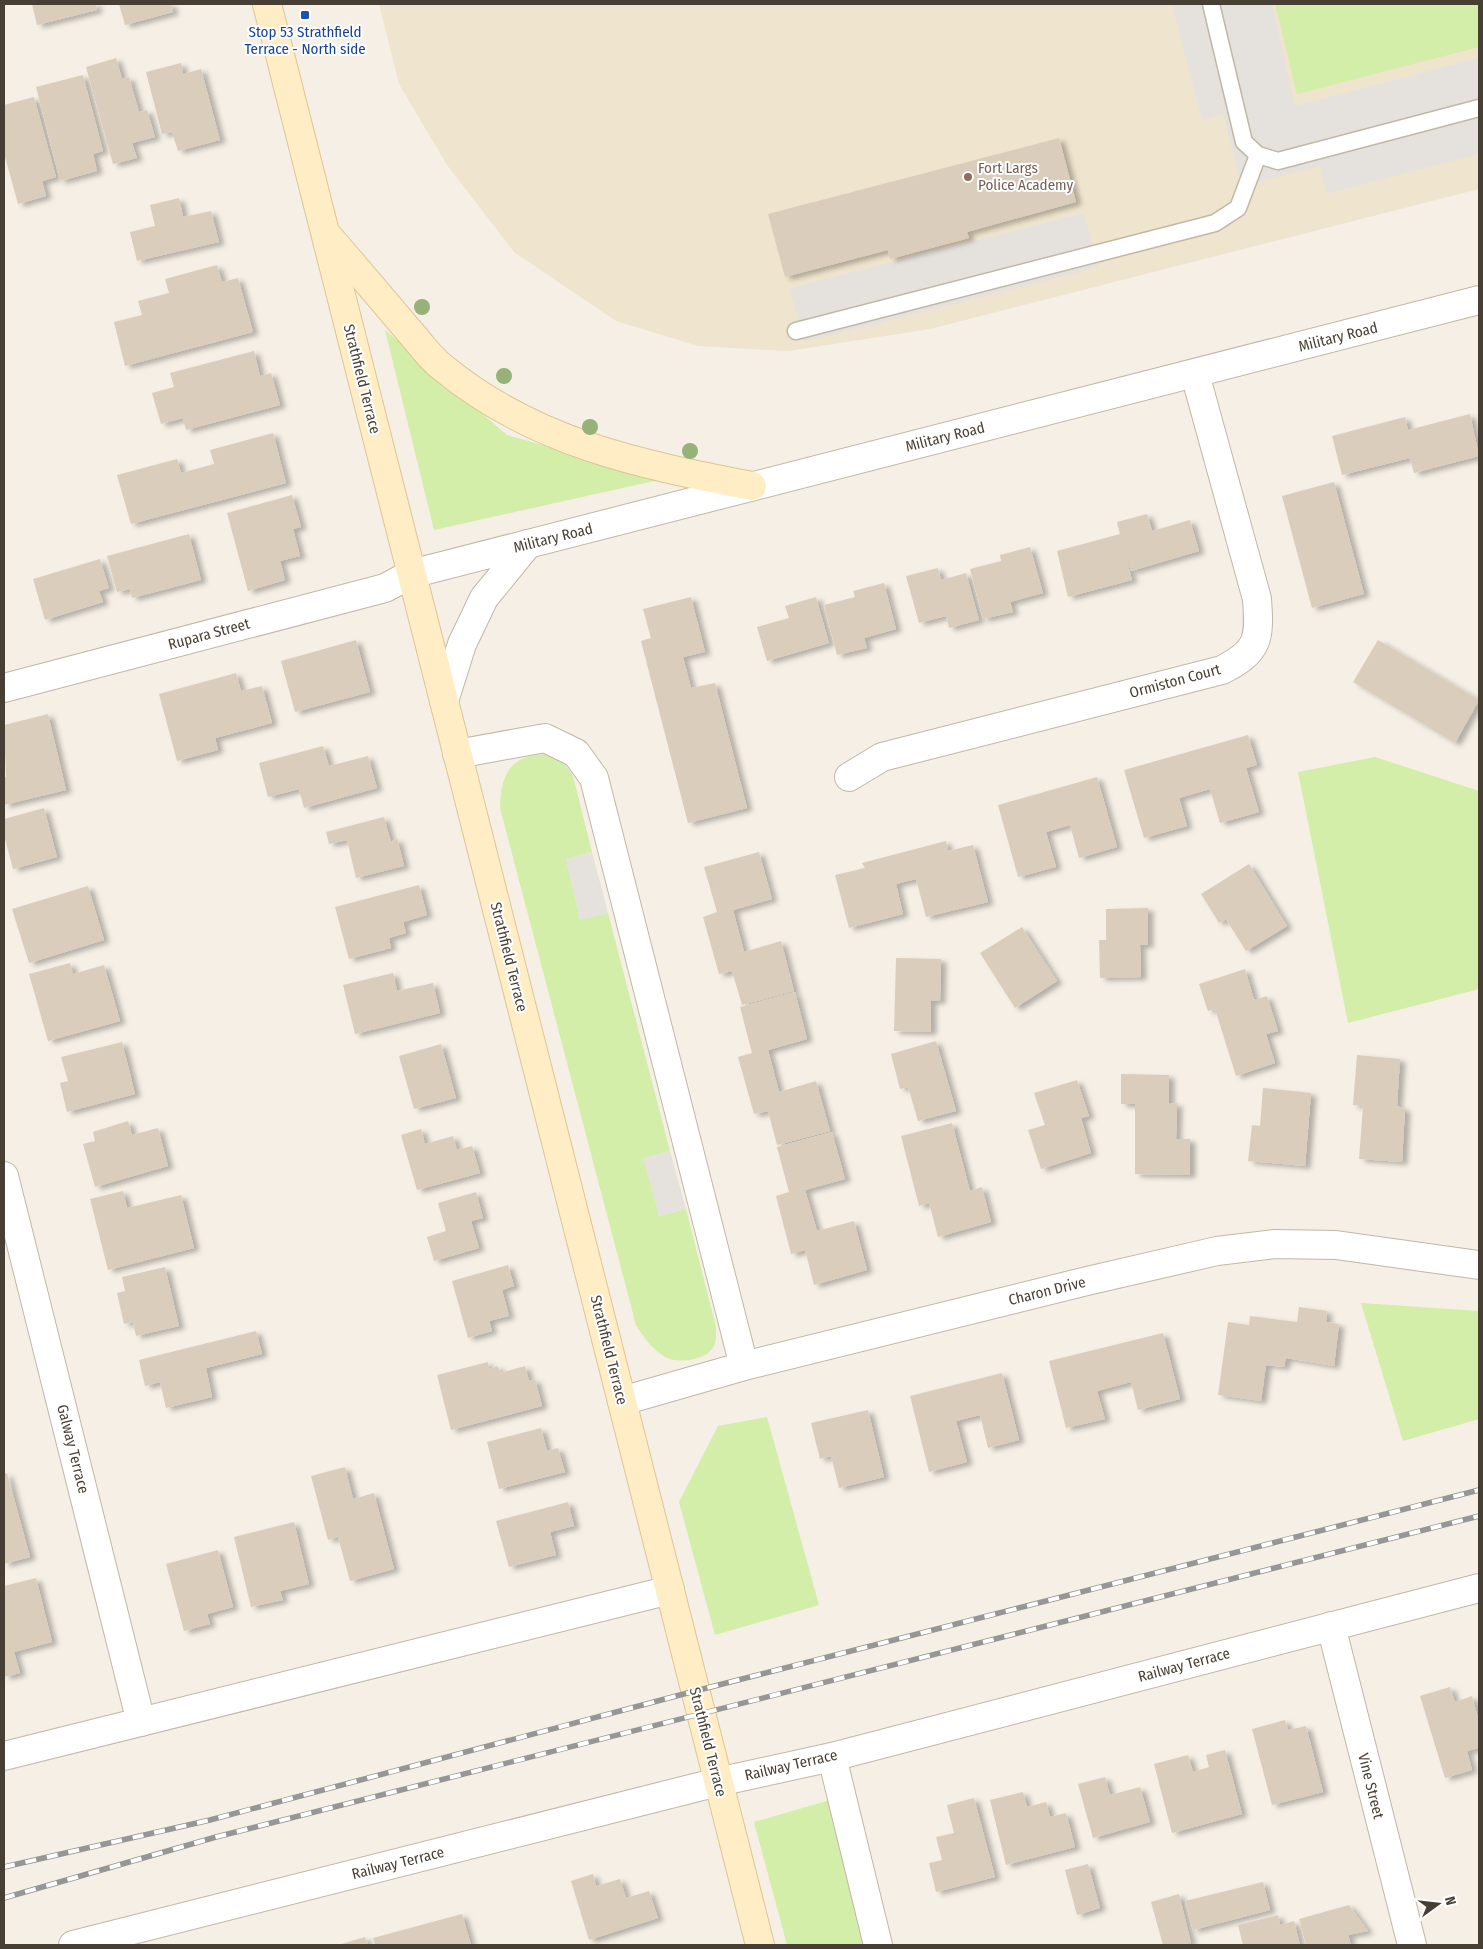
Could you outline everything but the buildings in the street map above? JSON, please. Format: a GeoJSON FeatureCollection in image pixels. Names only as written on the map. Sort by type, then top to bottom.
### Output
{"type":"FeatureCollection","features":[{"type":"Feature","properties":{"kind":"main road","name":"Strathfield Terrace"},"geometry":{"type":"LineString","coordinates":[[267,4],[760,1945]]}},
{"type":"Feature","properties":{"kind":"main road"},"geometry":{"type":"LineString","coordinates":[[324,231],[440,367],[490,401],[551,433],[594,450],[634,462],[752,486]]}},
{"type":"Feature","properties":{"kind":"street","name":"Military Road"},"geometry":{"type":"LineString","coordinates":[[412,574],[1479,300]]}},
{"type":"Feature","properties":{"kind":"street","name":"Ormiston Court"},"geometry":{"type":"LineString","coordinates":[[848,777],[882,758],[1222,670],[1252,651],[1258,638],[1257,599],[1195,374]]}},
{"type":"Feature","properties":{"kind":"street"},"geometry":{"type":"LineString","coordinates":[[444,701],[462,644],[484,598],[528,544]]}},
{"type":"Feature","properties":{"kind":"street","name":"Rupara Street"},"geometry":{"type":"LineString","coordinates":[[4,688],[385,588],[412,574]]}},
{"type":"Feature","properties":{"kind":"street"},"geometry":{"type":"LineString","coordinates":[[458,754],[545,738],[576,753],[594,778],[744,1366]]}},
{"type":"Feature","properties":{"kind":"street","name":"Galway Terrace"},"geometry":{"type":"LineString","coordinates":[[4,1176],[141,1722]]}},
{"type":"Feature","properties":{"kind":"street","name":"Charon Drive"},"geometry":{"type":"LineString","coordinates":[[622,1402],[744,1366],[1087,1281],[1217,1251],[1275,1244],[1336,1245],[1479,1265]]}},
{"type":"Feature","properties":{"kind":"street","name":"Railway Terrace"},"geometry":{"type":"LineString","coordinates":[[73,1945],[718,1782],[832,1757],[1479,1588]]}},
{"type":"Feature","properties":{"kind":"street"},"geometry":{"type":"LineString","coordinates":[[4,1756],[670,1590]]}},
{"type":"Feature","properties":{"kind":"street","name":"Vine Street"},"geometry":{"type":"LineString","coordinates":[[1331,1626],[1412,1945]]}},
{"type":"Feature","properties":{"kind":"street"},"geometry":{"type":"LineString","coordinates":[[832,1757],[878,1945]]}},
{"type":"Feature","properties":{"kind":"lane"},"geometry":{"type":"LineString","coordinates":[[1211,4],[1244,142],[1258,155],[1278,161],[1479,108]]}},
{"type":"Feature","properties":{"kind":"lane"},"geometry":{"type":"LineString","coordinates":[[796,331],[1215,223],[1238,208],[1258,155]]}},
{"type":"Feature","properties":{"kind":"shaded area","name":"Fort Largs Police Academy"},"geometry":{"type":"Polygon","coordinates":[[[379,4],[1479,4],[1479,189],[930,329],[788,351],[698,346],[616,321],[514,252],[447,165],[399,84],[379,4]]]}},
{"type":"Feature","properties":{"kind":"shaded area"},"geometry":{"type":"Polygon","coordinates":[[[1172,4],[1272,4],[1295,106],[1479,58],[1479,154],[1326,194],[1320,166],[1241,186],[1223,114],[1202,120],[1172,4]]]}},
{"type":"Feature","properties":{"kind":"shaded area"},"geometry":{"type":"Polygon","coordinates":[[[1084,213],[1098,267],[804,342],[790,288],[1084,213]]]}},
{"type":"Feature","properties":{"kind":"shaded area"},"geometry":{"type":"Polygon","coordinates":[[[592,852],[608,913],[580,920],[566,859],[592,852]]]}},
{"type":"Feature","properties":{"kind":"shaded area"},"geometry":{"type":"Polygon","coordinates":[[[670,1151],[686,1209],[659,1216],[643,1158],[670,1151]]]}},
{"type":"Feature","properties":{"kind":"green space"},"geometry":{"type":"Polygon","coordinates":[[[1275,4],[1479,4],[1479,47],[1297,94],[1275,4]]]}},
{"type":"Feature","properties":{"kind":"green space"},"geometry":{"type":"Polygon","coordinates":[[[385,330],[507,435],[663,479],[434,530],[385,330]]]}},
{"type":"Feature","properties":{"kind":"green space"},"geometry":{"type":"Polygon","coordinates":[[[545,754],[561,759],[573,776],[592,852],[566,859],[580,919],[608,913],[670,1151],[644,1158],[659,1216],[686,1209],[716,1327],[716,1342],[714,1346],[705,1355],[691,1360],[684,1361],[665,1357],[649,1343],[636,1325],[500,808],[502,786],[509,769],[523,759],[545,754]]]}},
{"type":"Feature","properties":{"kind":"green space"},"geometry":{"type":"Polygon","coordinates":[[[1375,757],[1479,791],[1479,989],[1348,1023],[1298,772],[1375,757]]]}},
{"type":"Feature","properties":{"kind":"green space"},"geometry":{"type":"Polygon","coordinates":[[[1361,1303],[1479,1311],[1479,1419],[1403,1441],[1361,1303]]]}},
{"type":"Feature","properties":{"kind":"green space"},"geometry":{"type":"Polygon","coordinates":[[[767,1417],[819,1605],[715,1635],[679,1502],[718,1426],[767,1417]]]}},
{"type":"Feature","properties":{"kind":"green space"},"geometry":{"type":"Polygon","coordinates":[[[837,1798],[875,1945],[787,1945],[754,1822],[837,1798]]]}},
{"type":"Feature","properties":{"kind":"railway"},"geometry":{"type":"LineString","coordinates":[[4,1867],[210,1820],[695,1691],[1479,1490]]}},
{"type":"Feature","properties":{"kind":"railway"},"geometry":{"type":"LineString","coordinates":[[4,1898],[216,1837],[1479,1516]]}},
{"type":"Feature","properties":{"kind":"place","name":"Stop 53 Strathfield Terrace - North side"},"geometry":{"type":"Point","coordinates":[305,15]}},
{"type":"Feature","properties":{"kind":"place","name":"Fort Largs Police Academy"},"geometry":{"type":"Point","coordinates":[968,177]}}]}
